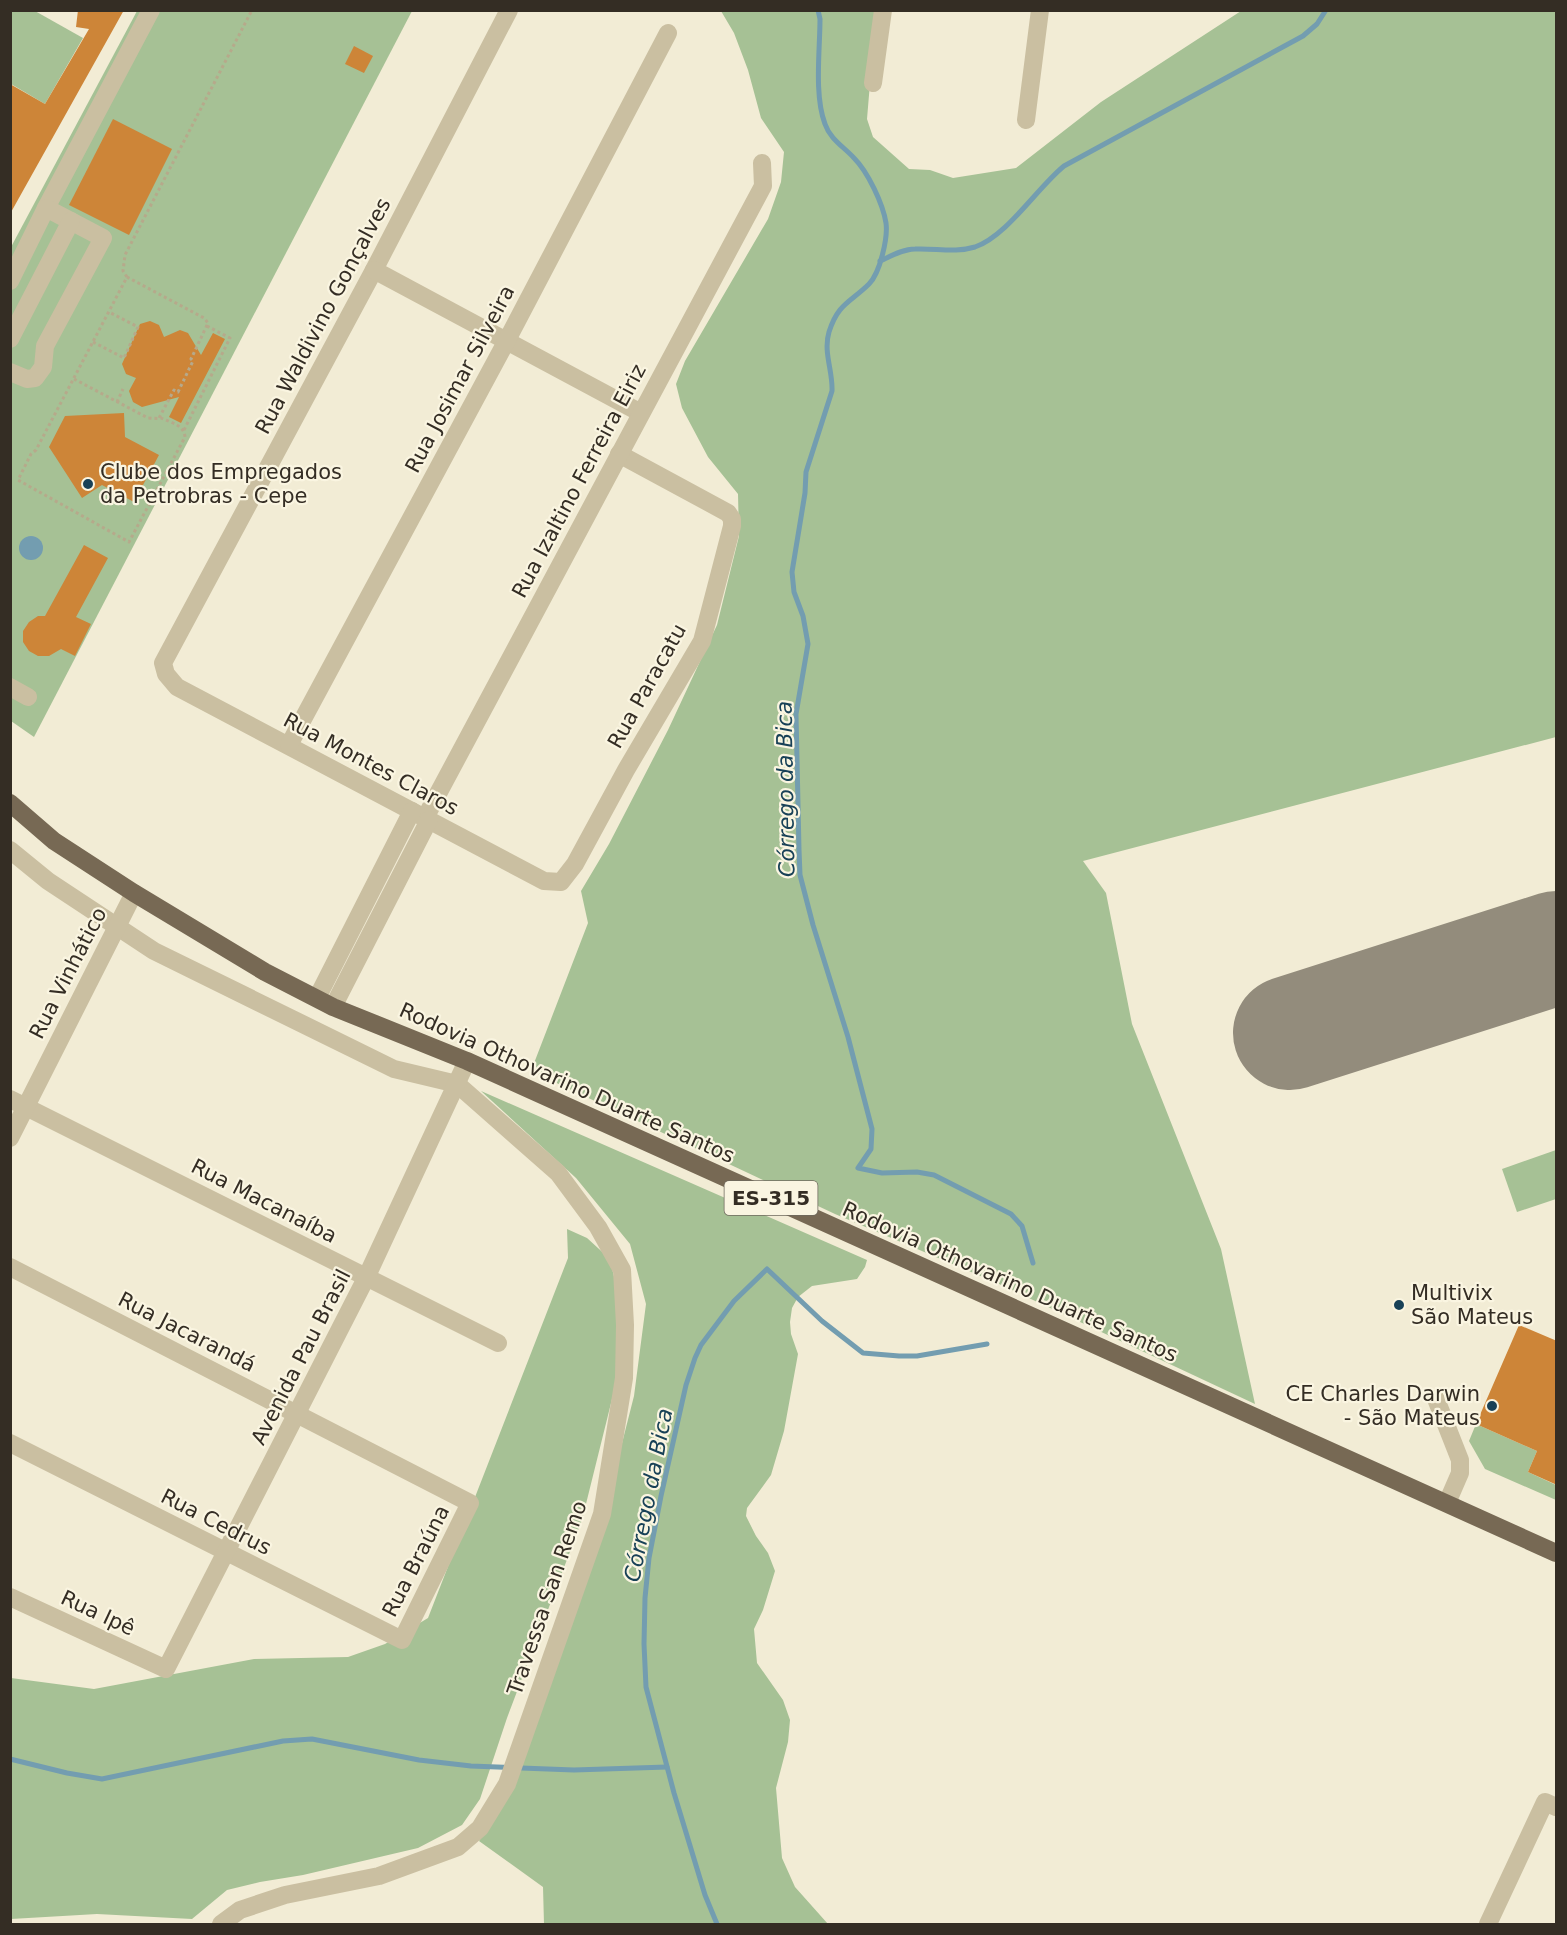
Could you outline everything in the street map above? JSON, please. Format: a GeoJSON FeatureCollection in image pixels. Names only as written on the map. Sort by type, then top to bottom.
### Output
{"type":"FeatureCollection","features":[{"type":"Feature","properties":{"kind":"main road","name":"Rodovia Othovarino Duarte Santos"},"geometry":{"type":"LineString","coordinates":[[10,803],[54,841],[134,893],[265,972],[333,1007],[467,1061],[1557,1553]]}},
{"type":"Feature","properties":{"kind":"street"},"geometry":{"type":"LineString","coordinates":[[10,281],[151,10]]}},
{"type":"Feature","properties":{"kind":"street","name":"Rua Waldivino Gonçalves"},"geometry":{"type":"LineString","coordinates":[[166,674],[163,663],[374,270],[509,10]]}},
{"type":"Feature","properties":{"kind":"street"},"geometry":{"type":"LineString","coordinates":[[873,83],[883,10]]}},
{"type":"Feature","properties":{"kind":"street"},"geometry":{"type":"LineString","coordinates":[[1026,120],[1040,10]]}},
{"type":"Feature","properties":{"kind":"street","name":"Rua Josimar Silveira"},"geometry":{"type":"LineString","coordinates":[[289,746],[506,342],[668,33]]}},
{"type":"Feature","properties":{"kind":"street","name":"Rua Izaltino Ferreira Eiriz"},"geometry":{"type":"LineString","coordinates":[[422,816],[763,186],[762,163]]}},
{"type":"Feature","properties":{"kind":"street"},"geometry":{"type":"LineString","coordinates":[[10,372],[27,379],[35,378],[43,367],[45,346],[103,238],[46,208]]}},
{"type":"Feature","properties":{"kind":"street"},"geometry":{"type":"LineString","coordinates":[[10,339],[71,221]]}},
{"type":"Feature","properties":{"kind":"street"},"geometry":{"type":"LineString","coordinates":[[374,270],[641,413]]}},
{"type":"Feature","properties":{"kind":"street","name":"Rua Paracatu"},"geometry":{"type":"LineString","coordinates":[[561,882],[575,864],[626,770],[702,641],[732,526],[732,519],[728,513],[619,454]]}},
{"type":"Feature","properties":{"kind":"street","name":"Rua Montes Claros"},"geometry":{"type":"LineString","coordinates":[[166,674],[177,687],[289,746],[544,880],[561,882]]}},
{"type":"Feature","properties":{"kind":"street"},"geometry":{"type":"LineString","coordinates":[[10,687],[28,697]]}},
{"type":"Feature","properties":{"kind":"street"},"geometry":{"type":"LineString","coordinates":[[317,998],[422,816]]}},
{"type":"Feature","properties":{"kind":"street"},"geometry":{"type":"LineString","coordinates":[[333,1007],[422,816]]}},
{"type":"Feature","properties":{"kind":"street"},"geometry":{"type":"LineString","coordinates":[[10,850],[48,881],[154,951],[394,1069],[457,1084]]}},
{"type":"Feature","properties":{"kind":"street","name":"Rua Vinhático"},"geometry":{"type":"LineString","coordinates":[[10,1138],[18,1103],[134,893]]}},
{"type":"Feature","properties":{"kind":"street","name":"Avenida Pau Brasil"},"geometry":{"type":"LineString","coordinates":[[166,1669],[366,1278],[467,1061]]}},
{"type":"Feature","properties":{"kind":"street","name":"Travessa San Remo"},"geometry":{"type":"LineString","coordinates":[[221,1924],[240,1910],[285,1895],[379,1876],[458,1847],[480,1828],[507,1784],[602,1514],[624,1378],[625,1325],[622,1270],[598,1227],[558,1173],[457,1084]]}},
{"type":"Feature","properties":{"kind":"street","name":"Rua Macanaíba"},"geometry":{"type":"LineString","coordinates":[[18,1103],[498,1343]]}},
{"type":"Feature","properties":{"kind":"street","name":"Rua Jacarandá"},"geometry":{"type":"LineString","coordinates":[[10,1267],[470,1503]]}},
{"type":"Feature","properties":{"kind":"street"},"geometry":{"type":"LineString","coordinates":[[1436,1399],[1460,1460],[1460,1473],[1448,1503]]}},
{"type":"Feature","properties":{"kind":"street","name":"Rua Cedrus"},"geometry":{"type":"LineString","coordinates":[[10,1443],[402,1640]]}},
{"type":"Feature","properties":{"kind":"street","name":"Rua Braúna"},"geometry":{"type":"LineString","coordinates":[[402,1640],[470,1503]]}},
{"type":"Feature","properties":{"kind":"street","name":"Rua Ipê"},"geometry":{"type":"LineString","coordinates":[[10,1597],[166,1669]]}},
{"type":"Feature","properties":{"kind":"street"},"geometry":{"type":"LineString","coordinates":[[1488,1924],[1545,1802],[1557,1807]]}},
{"type":"Feature","properties":{"kind":"path"},"geometry":{"type":"LineString","coordinates":[[159,418],[174,390],[178,392],[208,323],[204,318],[127,277],[123,271],[125,255],[252,10]]}},
{"type":"Feature","properties":{"kind":"path"},"geometry":{"type":"LineString","coordinates":[[74,379],[148,418],[159,418],[183,430],[185,437],[129,542],[18,480],[127,277]]}},
{"type":"Feature","properties":{"kind":"path"},"geometry":{"type":"LineString","coordinates":[[93,342],[124,358],[138,327],[109,312]]}},
{"type":"Feature","properties":{"kind":"path"},"geometry":{"type":"LineString","coordinates":[[183,430],[230,338],[207,326]]}},
{"type":"Feature","properties":{"kind":"path"},"geometry":{"type":"LineString","coordinates":[[117,402],[123,389]]}},
{"type":"Feature","properties":{"kind":"green space"},"geometry":{"type":"Polygon","coordinates":[[[11,11],[35,11],[83,38],[45,104],[11,84],[11,11]]]}},
{"type":"Feature","properties":{"kind":"green space","name":"Clube dos Empregados da Petrobras - Cepe"},"geometry":{"type":"Polygon","coordinates":[[[137,11],[412,11],[34,737],[11,721],[11,247],[137,11]]]}},
{"type":"Feature","properties":{"kind":"green space"},"geometry":{"type":"Polygon","coordinates":[[[721,11],[876,11],[867,119],[873,137],[909,169],[930,170],[953,178],[1016,168],[1101,102],[1241,11],[1556,11],[1556,737],[1083,861],[1106,893],[1132,1024],[1221,1249],[1255,1404],[997,1283],[835,1214],[531,1071],[588,923],[581,891],[609,844],[668,730],[717,625],[739,536],[738,494],[708,457],[682,408],[676,384],[685,361],[768,219],[781,182],[784,152],[761,118],[748,70],[734,33],[721,11]]]}},
{"type":"Feature","properties":{"kind":"green space"},"geometry":{"type":"Polygon","coordinates":[[[481,1091],[867,1260],[857,1279],[812,1286],[798,1297],[792,1308],[791,1334],[798,1354],[784,1431],[771,1475],[747,1508],[746,1516],[768,1553],[775,1571],[763,1610],[754,1629],[757,1663],[783,1700],[790,1720],[788,1742],[776,1788],[782,1858],[795,1887],[828,1924],[544,1924],[543,1887],[479,1841],[494,1819],[618,1459],[634,1396],[646,1304],[630,1244],[576,1178],[481,1091]]]}},
{"type":"Feature","properties":{"kind":"green space"},"geometry":{"type":"Polygon","coordinates":[[[1556,1150],[1556,1199],[1517,1212],[1502,1169],[1556,1150]]]}},
{"type":"Feature","properties":{"kind":"green space"},"geometry":{"type":"Polygon","coordinates":[[[567,1229],[587,1238],[610,1259],[621,1308],[616,1383],[582,1520],[507,1718],[480,1799],[462,1825],[418,1848],[227,1890],[192,1919],[97,1914],[11,1919],[11,1678],[94,1689],[254,1659],[348,1657],[385,1644],[428,1618],[568,1258],[567,1229]]]}},
{"type":"Feature","properties":{"kind":"green space"},"geometry":{"type":"Polygon","coordinates":[[[1476,1424],[1537,1451],[1528,1472],[1556,1485],[1556,1500],[1485,1469],[1469,1441],[1476,1424]]]}},
{"type":"Feature","properties":{"kind":"water"},"geometry":{"type":"Polygon","coordinates":[[[26,536],[36,536],[43,543],[43,553],[36,560],[26,560],[19,553],[19,543],[26,536]]]}},
{"type":"Feature","properties":{"kind":"building"},"geometry":{"type":"Polygon","coordinates":[[[78,10],[124,10],[10,214],[10,84],[45,104],[89,29],[76,27],[78,10]]]}},
{"type":"Feature","properties":{"kind":"building"},"geometry":{"type":"Polygon","coordinates":[[[354,46],[373,56],[364,73],[345,64],[354,46]]]}},
{"type":"Feature","properties":{"kind":"building"},"geometry":{"type":"Polygon","coordinates":[[[113,119],[172,149],[129,235],[69,205],[113,119]]]}},
{"type":"Feature","properties":{"kind":"building"},"geometry":{"type":"Polygon","coordinates":[[[150,321],[159,325],[164,337],[180,330],[188,333],[201,355],[213,333],[225,339],[181,423],[169,417],[179,397],[142,407],[133,402],[129,391],[136,378],[126,374],[122,364],[140,324],[150,321]]]}},
{"type":"Feature","properties":{"kind":"building"},"geometry":{"type":"Polygon","coordinates":[[[124,413],[125,437],[159,455],[134,502],[102,485],[82,498],[49,447],[65,416],[124,413]]]}},
{"type":"Feature","properties":{"kind":"building"},"geometry":{"type":"Polygon","coordinates":[[[84,545],[108,558],[76,617],[91,624],[75,656],[61,649],[49,656],[38,656],[29,651],[23,642],[23,631],[29,622],[38,616],[45,616],[84,545]]]}},
{"type":"Feature","properties":{"kind":"building"},"geometry":{"type":"Polygon","coordinates":[[[1519,1325],[1557,1341],[1557,1485],[1528,1472],[1537,1451],[1476,1424],[1519,1325]]]}},
{"type":"Feature","properties":{"kind":"waterway","name":"Córrego da Bica"},"geometry":{"type":"LineString","coordinates":[[818,10],[820,19],[818,72],[825,124],[830,134],[859,164],[874,189],[882,207],[886,223],[886,237],[873,279],[841,309],[827,339],[832,391],[806,472],[805,493],[792,572],[794,592],[803,616],[808,644],[796,714],[800,875],[848,1037],[872,1129],[871,1149],[858,1168],[882,1173],[917,1172],[934,1175],[1011,1214],[1022,1226],[1033,1263]]}},
{"type":"Feature","properties":{"kind":"waterway"},"geometry":{"type":"LineString","coordinates":[[880,261],[911,249],[960,250],[975,247],[987,241],[999,233],[1064,166],[1303,36],[1317,24],[1326,10]]}},
{"type":"Feature","properties":{"kind":"waterway","name":"Córrego da Bica"},"geometry":{"type":"LineString","coordinates":[[717,1924],[705,1895],[674,1793],[646,1687],[644,1644],[649,1558],[686,1385],[701,1345],[734,1301],[767,1269],[822,1321],[863,1353],[917,1356],[987,1344]]}},
{"type":"Feature","properties":{"kind":"waterway"},"geometry":{"type":"LineString","coordinates":[[10,1759],[102,1779],[283,1741],[312,1739],[419,1760],[471,1766],[574,1770],[667,1767]]}},
{"type":"Feature","properties":{"kind":"runway"},"geometry":{"type":"LineString","coordinates":[[1290,1033],[1556,948]]}},
{"type":"Feature","properties":{"kind":"place","name":"Clube dos Empregados da Petrobras - Cepe"},"geometry":{"type":"Point","coordinates":[88,484]}},
{"type":"Feature","properties":{"kind":"place","name":"Multivix São Mateus"},"geometry":{"type":"Point","coordinates":[1399,1305]}},
{"type":"Feature","properties":{"kind":"place","name":"CE Charles Darwin - São Mateus"},"geometry":{"type":"Point","coordinates":[1492,1406]}}]}
